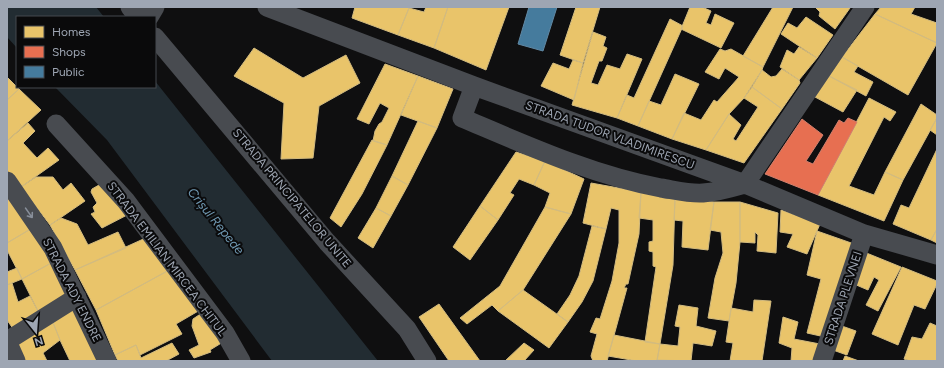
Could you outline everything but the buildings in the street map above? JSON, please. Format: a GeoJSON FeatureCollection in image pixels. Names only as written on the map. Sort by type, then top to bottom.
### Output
{"type":"FeatureCollection","features":[{"type":"Feature","properties":{"kind":"street"},"geometry":{"type":"LineString","coordinates":[[130,7],[137,16]]}},
{"type":"Feature","properties":{"kind":"street"},"geometry":{"type":"LineString","coordinates":[[150,16],[155,7]]}},
{"type":"Feature","properties":{"kind":"street","name":"STRADA TUDOR VLADIMIRESCU"},"geometry":{"type":"LineString","coordinates":[[267,7],[474,86],[745,184],[864,234],[937,255]]}},
{"type":"Feature","properties":{"kind":"street"},"geometry":{"type":"LineString","coordinates":[[474,86],[462,118],[589,169],[644,185],[702,193],[722,191],[745,184],[865,7]]}},
{"type":"Feature","properties":{"kind":"street","name":"STRADA PRINCIPATELOR UNITE"},"geometry":{"type":"LineString","coordinates":[[156,38],[327,242],[406,329],[427,361]]}},
{"type":"Feature","properties":{"kind":"street","name":"STRADA EMILIAN MIRCEA CHITUL"},"geometry":{"type":"LineString","coordinates":[[56,124],[126,201],[224,333],[241,361]]}},
{"type":"Feature","properties":{"kind":"street","name":"STRADA ADY ENDRE"},"geometry":{"type":"LineString","coordinates":[[7,181],[53,248],[107,361]]}},
{"type":"Feature","properties":{"kind":"street","name":"STRADA PLEVNEI"},"geometry":{"type":"LineString","coordinates":[[822,361],[864,234]]}},
{"type":"Feature","properties":{"kind":"street"},"geometry":{"type":"LineString","coordinates":[[16,361],[7,341],[77,297]]}},
{"type":"Feature","properties":{"kind":"water"},"geometry":{"type":"Polygon","coordinates":[[[7,7],[96,7],[103,16],[16,16],[16,47],[7,37],[7,7]]]}},
{"type":"Feature","properties":{"kind":"water","name":"Crișul Repede"},"geometry":{"type":"Polygon","coordinates":[[[156,82],[378,361],[272,361],[107,140],[56,88],[156,88],[156,82]]]}}]}
